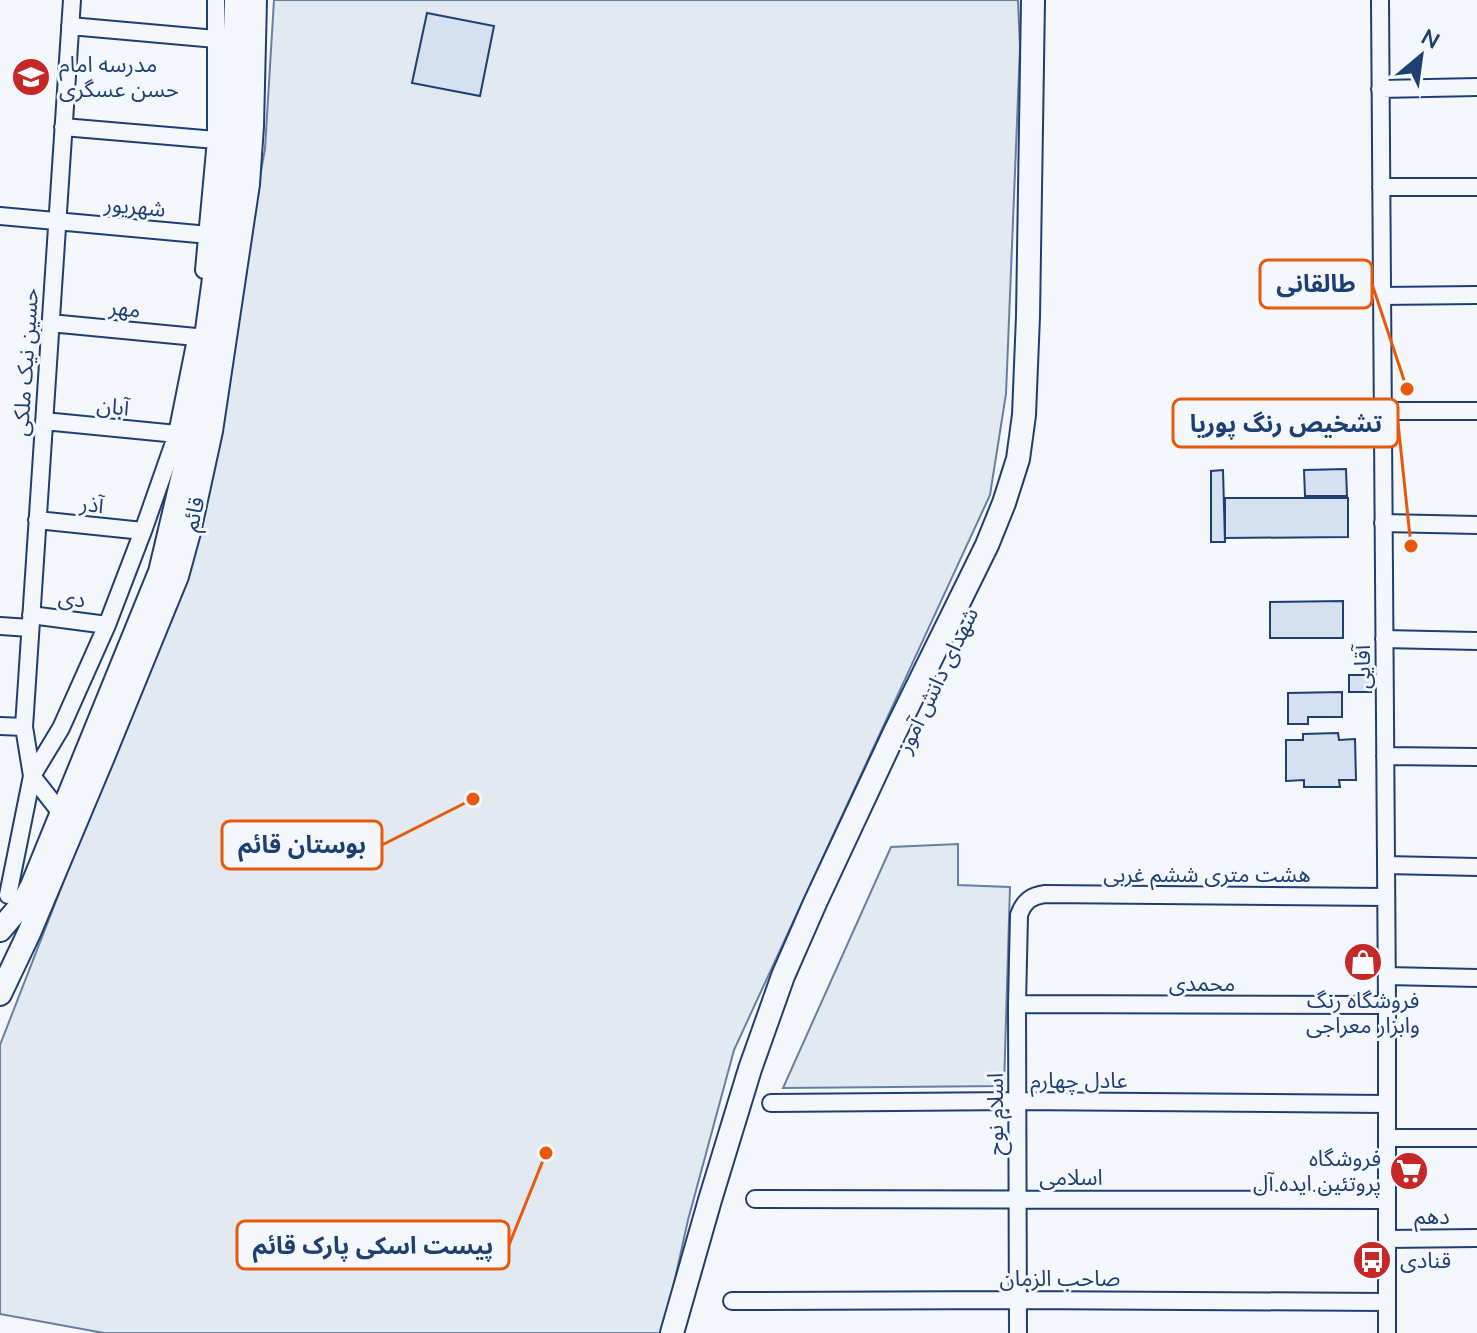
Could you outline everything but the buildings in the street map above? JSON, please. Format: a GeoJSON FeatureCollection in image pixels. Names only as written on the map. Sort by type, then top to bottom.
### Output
{"type":"FeatureCollection","features":[{"type":"Feature","properties":{"kind":"main road","name":"قائم"},"geometry":{"type":"LineString","coordinates":[[0,930],[13,917],[32,886],[160,572],[193,433],[231,153],[236,0]]}},
{"type":"Feature","properties":{"kind":"main road","name":"قائم"},"geometry":{"type":"LineString","coordinates":[[0,994],[29,933],[177,576],[189,532],[213,416],[248,184],[255,0]]}},
{"type":"Feature","properties":{"kind":"main road"},"geometry":{"type":"LineString","coordinates":[[672,1333],[750,1069],[783,976],[895,732],[987,545],[1018,459],[1024,415],[1028,316],[1033,0]]}},
{"type":"Feature","properties":{"kind":"main road","name":"شهدای دانش آموز"},"geometry":{"type":"LineString","coordinates":[[687,1333],[755,1099],[792,992],[857,841],[999,554],[1030,460],[1038,417],[1046,0]]}},
{"type":"Feature","properties":{"kind":"street","name":"حسین نیک ملکی"},"geometry":{"type":"LineString","coordinates":[[61,813],[32,776],[24,727],[72,0]]}},
{"type":"Feature","properties":{"kind":"street"},"geometry":{"type":"LineString","coordinates":[[8,895],[32,776],[61,728],[107,625],[177,434],[196,337],[209,235],[216,140],[216,0]]}},
{"type":"Feature","properties":{"kind":"street","name":"آقایی"},"geometry":{"type":"LineString","coordinates":[[1380,0],[1387,1333]]}},
{"type":"Feature","properties":{"kind":"street"},"geometry":{"type":"LineString","coordinates":[[70,26],[216,39]]}},
{"type":"Feature","properties":{"kind":"street"},"geometry":{"type":"LineString","coordinates":[[1380,89],[1477,87]]}},
{"type":"Feature","properties":{"kind":"street"},"geometry":{"type":"LineString","coordinates":[[63,127],[216,140]]}},
{"type":"Feature","properties":{"kind":"street"},"geometry":{"type":"LineString","coordinates":[[1381,187],[1477,187]]}},
{"type":"Feature","properties":{"kind":"street","name":"شهریور"},"geometry":{"type":"LineString","coordinates":[[0,216],[209,235]]}},
{"type":"Feature","properties":{"kind":"street"},"geometry":{"type":"LineString","coordinates":[[1381,296],[1477,295]]}},
{"type":"Feature","properties":{"kind":"street","name":"مهر"},"geometry":{"type":"LineString","coordinates":[[50,323],[196,337]]}},
{"type":"Feature","properties":{"kind":"street"},"geometry":{"type":"LineString","coordinates":[[1382,411],[1477,411]]}},
{"type":"Feature","properties":{"kind":"street","name":"آبان"},"geometry":{"type":"LineString","coordinates":[[44,421],[177,434]]}},
{"type":"Feature","properties":{"kind":"street","name":"آذر"},"geometry":{"type":"LineString","coordinates":[[37,520],[143,531]]}},
{"type":"Feature","properties":{"kind":"street"},"geometry":{"type":"LineString","coordinates":[[1383,523],[1477,525]]}},
{"type":"Feature","properties":{"kind":"street","name":"دی"},"geometry":{"type":"LineString","coordinates":[[0,626],[30,622],[107,625]]}},
{"type":"Feature","properties":{"kind":"street"},"geometry":{"type":"LineString","coordinates":[[1384,639],[1477,641]]}},
{"type":"Feature","properties":{"kind":"street"},"geometry":{"type":"LineString","coordinates":[[0,726],[24,727]]}},
{"type":"Feature","properties":{"kind":"street"},"geometry":{"type":"LineString","coordinates":[[1385,756],[1477,757]]}},
{"type":"Feature","properties":{"kind":"street"},"geometry":{"type":"LineString","coordinates":[[1386,865],[1477,867]]}},
{"type":"Feature","properties":{"kind":"street","name":"هشت متری ششم غربی"},"geometry":{"type":"LineString","coordinates":[[1029,898],[1045,894],[1386,897]]}},
{"type":"Feature","properties":{"kind":"street","name":"اسلام نوح"},"geometry":{"type":"LineString","coordinates":[[1018,1333],[1019,915],[1022,905],[1029,898]]}},
{"type":"Feature","properties":{"kind":"street"},"geometry":{"type":"LineString","coordinates":[[1387,976],[1477,978]]}},
{"type":"Feature","properties":{"kind":"street","name":"محمدی"},"geometry":{"type":"LineString","coordinates":[[1017,1004],[1387,1005]]}},
{"type":"Feature","properties":{"kind":"street","name":"عادل چهارم"},"geometry":{"type":"LineString","coordinates":[[771,1103],[1387,1104]]}},
{"type":"Feature","properties":{"kind":"street"},"geometry":{"type":"LineString","coordinates":[[1387,1138],[1477,1138]]}},
{"type":"Feature","properties":{"kind":"street","name":"اسلامی"},"geometry":{"type":"LineString","coordinates":[[755,1199],[1387,1200]]}},
{"type":"Feature","properties":{"kind":"street","name":"دهم"},"geometry":{"type":"LineString","coordinates":[[1387,1239],[1477,1238]]}},
{"type":"Feature","properties":{"kind":"street","name":"صاحب الزمان"},"geometry":{"type":"LineString","coordinates":[[732,1301],[1387,1302]]}},
{"type":"Feature","properties":{"kind":"shaded area"},"geometry":{"type":"Polygon","coordinates":[[[274,0],[1018,0],[1020,48],[1006,394],[990,495],[734,1050],[688,1220],[663,1333],[104,1333],[0,1314],[0,1045],[191,554],[265,149],[274,0]]]}},
{"type":"Feature","properties":{"kind":"shaded area"},"geometry":{"type":"Polygon","coordinates":[[[958,844],[958,885],[1010,887],[1004,1086],[783,1088],[891,847],[958,844]]]}},
{"type":"Feature","properties":{"kind":"place","name":"مدرسه امام حسن عسگری"},"geometry":{"type":"Point","coordinates":[31,77]}},
{"type":"Feature","properties":{"kind":"place","name":"طالقانی"},"geometry":{"type":"Point","coordinates":[1407,389]}},
{"type":"Feature","properties":{"kind":"place","name":"تشخیص رنگ پوریا"},"geometry":{"type":"Point","coordinates":[1411,546]}},
{"type":"Feature","properties":{"kind":"place","name":"بوستان قائم"},"geometry":{"type":"Point","coordinates":[473,799]}},
{"type":"Feature","properties":{"kind":"place","name":"فروشگاه رنگ وابزار معراجی"},"geometry":{"type":"Point","coordinates":[1363,962]}},
{"type":"Feature","properties":{"kind":"place","name":"پیست اسکی پارک قائم"},"geometry":{"type":"Point","coordinates":[546,1153]}},
{"type":"Feature","properties":{"kind":"place","name":"فروشگاه پروتئین ایده آل"},"geometry":{"type":"Point","coordinates":[1409,1171]}},
{"type":"Feature","properties":{"kind":"place","name":"قنادی"},"geometry":{"type":"Point","coordinates":[1372,1260]}}]}
